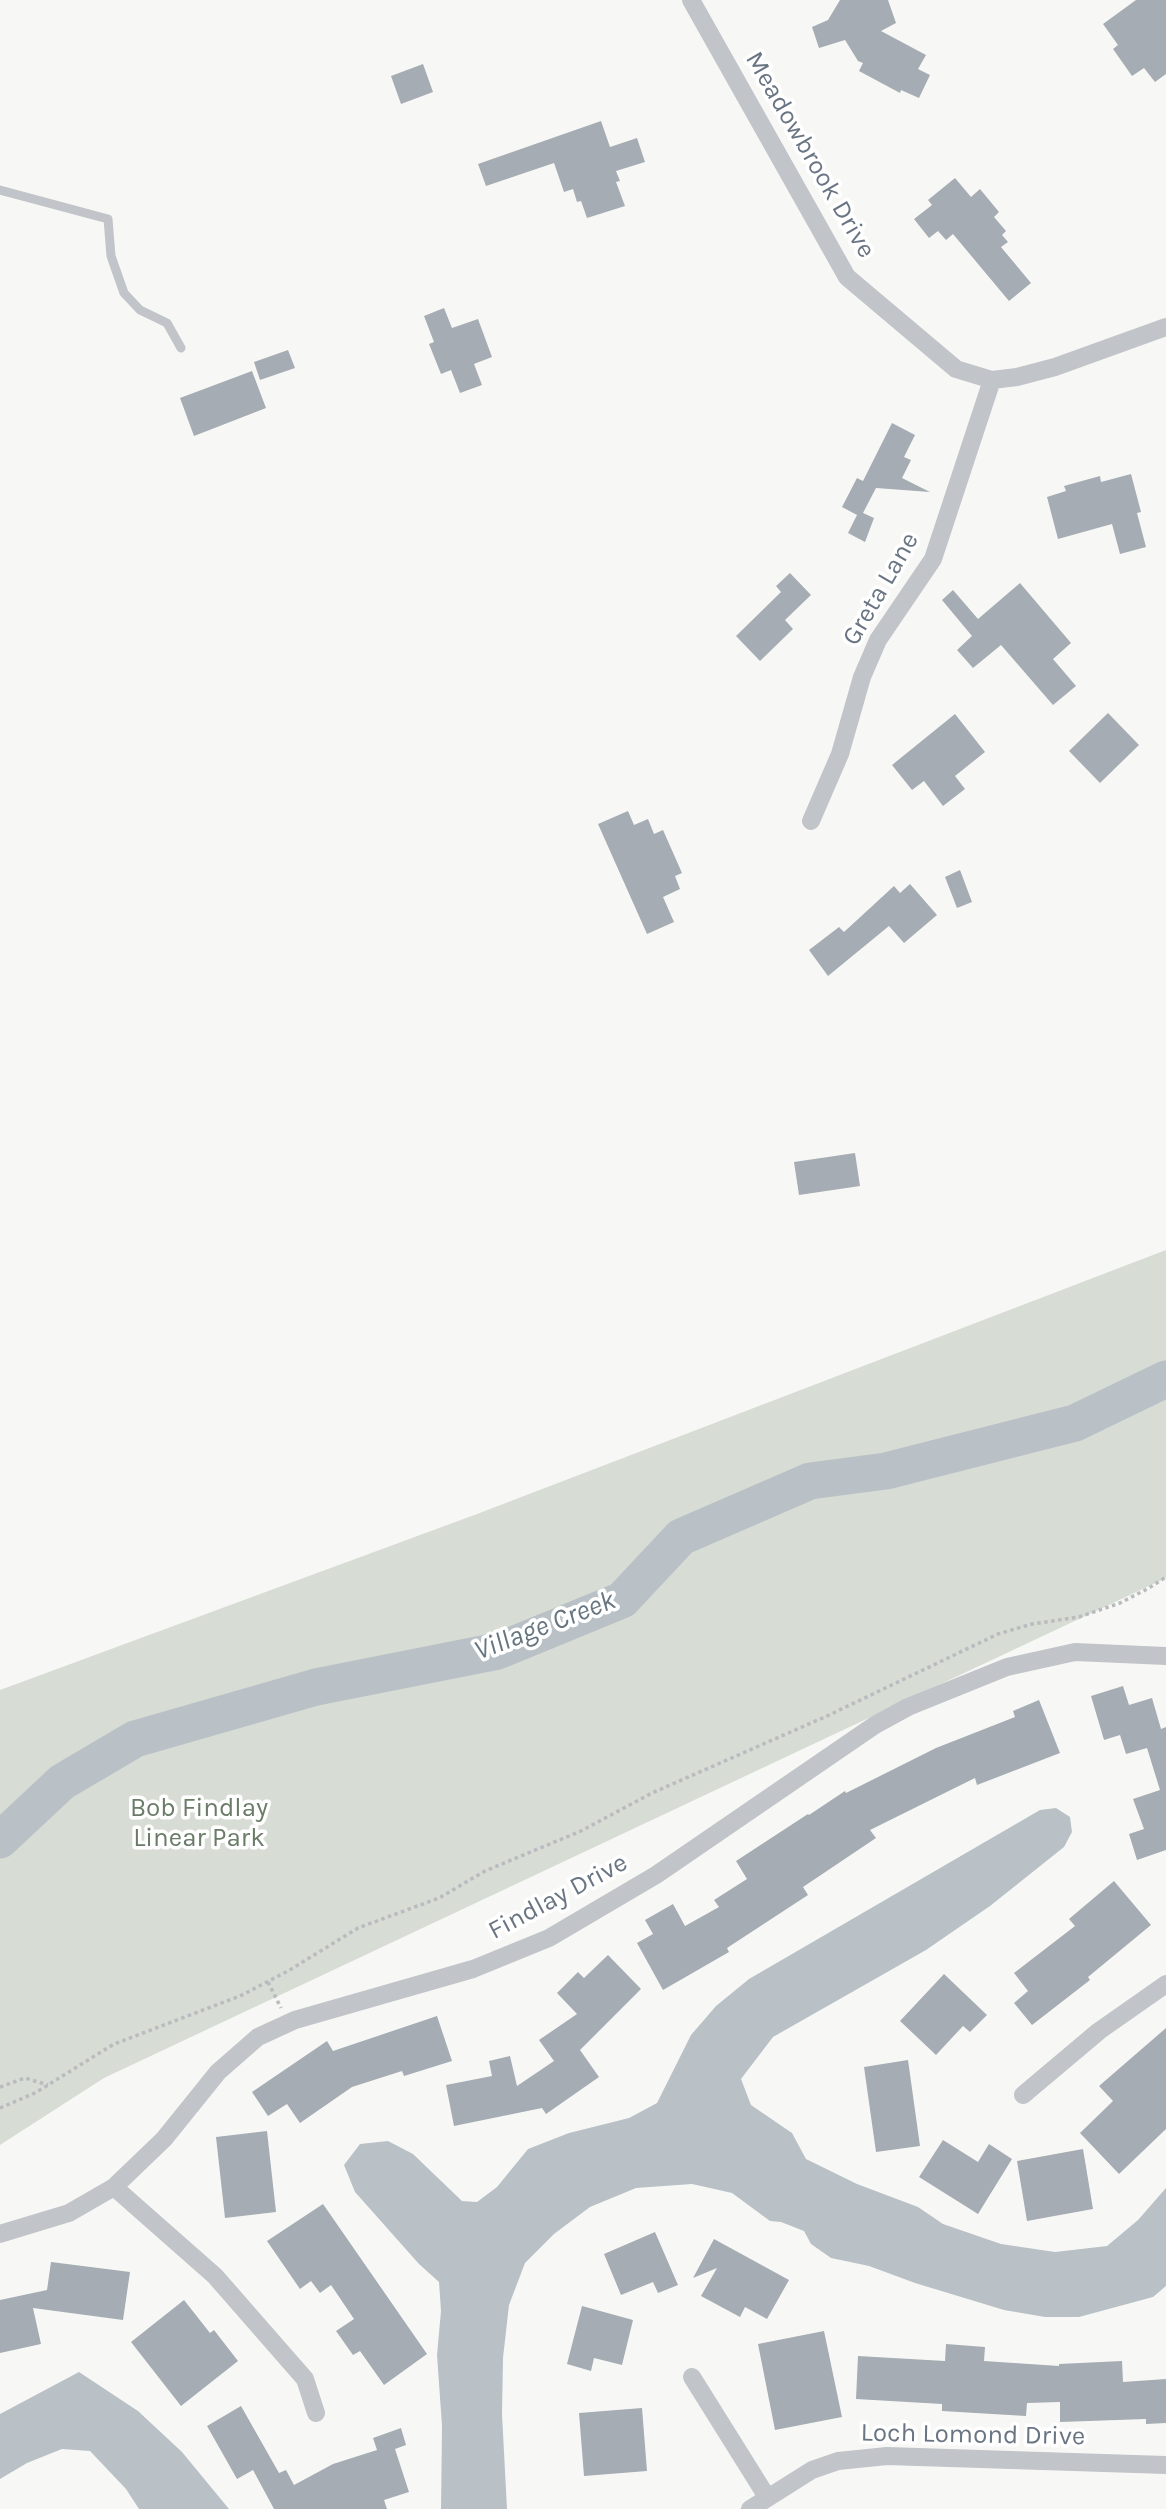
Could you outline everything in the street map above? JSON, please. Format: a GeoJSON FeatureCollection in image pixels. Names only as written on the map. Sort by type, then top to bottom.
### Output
{"type":"FeatureCollection","features":[{"type":"Feature","properties":{"kind":"street","name":"Meadowbrook Drive"},"geometry":{"type":"LineString","coordinates":[[691,0],[847,277],[956,369],[992,380],[1055,367],[1166,327]]}},
{"type":"Feature","properties":{"kind":"street","name":"Greta Lane"},"geometry":{"type":"LineString","coordinates":[[811,821],[840,754],[862,677],[878,640],[933,559],[992,380]]}},
{"type":"Feature","properties":{"kind":"street","name":"Findlay Drive"},"geometry":{"type":"LineString","coordinates":[[0,2234],[69,2213],[114,2187],[164,2139],[218,2072],[258,2037],[288,2024],[473,1969],[549,1938],[656,1875],[874,1725],[908,1707],[1007,1667],[1075,1652],[1166,1656]]}},
{"type":"Feature","properties":{"kind":"street"},"geometry":{"type":"LineString","coordinates":[[1023,2095],[1099,2032],[1166,1984]]}},
{"type":"Feature","properties":{"kind":"street"},"geometry":{"type":"LineString","coordinates":[[114,2187],[215,2276],[305,2379],[316,2413]]}},
{"type":"Feature","properties":{"kind":"street"},"geometry":{"type":"LineString","coordinates":[[692,2377],[767,2497]]}},
{"type":"Feature","properties":{"kind":"street","name":"Loch Lomond Drive"},"geometry":{"type":"LineString","coordinates":[[750,2509],[812,2470],[838,2461],[887,2456],[1166,2465]]}},
{"type":"Feature","properties":{"kind":"lane"},"geometry":{"type":"LineString","coordinates":[[0,190],[108,219],[111,256],[124,293],[140,310],[167,323],[181,348]]}},
{"type":"Feature","properties":{"kind":"path"},"geometry":{"type":"LineString","coordinates":[[0,2108],[48,2085],[114,2044],[240,1996],[268,1982],[358,1928],[439,1898],[485,1871],[581,1831],[652,1793],[827,1716],[998,1634],[1032,1624],[1079,1617],[1120,1603],[1166,1577]]}},
{"type":"Feature","properties":{"kind":"path"},"geometry":{"type":"LineString","coordinates":[[268,1982],[288,2024]]}},
{"type":"Feature","properties":{"kind":"path"},"geometry":{"type":"LineString","coordinates":[[0,2087],[25,2078],[48,2085]]}},
{"type":"Feature","properties":{"kind":"green space","name":"Bob Findlay Linear Park"},"geometry":{"type":"Polygon","coordinates":[[[1166,1250],[1166,1578],[104,2078],[0,2145],[0,1690],[477,1514],[1166,1250]]]}},
{"type":"Feature","properties":{"kind":"shaded area"},"geometry":{"type":"Polygon","coordinates":[[[1056,1808],[1070,1817],[1072,1832],[1064,1847],[990,1906],[926,1950],[773,2037],[741,2079],[751,2105],[792,2133],[806,2159],[857,2184],[918,2207],[943,2224],[1001,2244],[1055,2252],[1107,2246],[1138,2220],[1166,2188],[1166,2286],[1153,2297],[1079,2317],[1045,2317],[1004,2310],[869,2266],[831,2258],[811,2244],[804,2231],[781,2222],[770,2221],[732,2193],[692,2184],[636,2188],[590,2207],[554,2234],[525,2263],[509,2305],[503,2358],[502,2414],[507,2509],[441,2509],[442,2426],[437,2355],[441,2311],[439,2282],[419,2264],[355,2192],[344,2165],[360,2144],[388,2141],[413,2154],[462,2201],[477,2202],[497,2187],[528,2149],[569,2133],[629,2118],[657,2103],[691,2035],[716,2006],[749,1979],[1040,1810],[1056,1808]]]}},
{"type":"Feature","properties":{"kind":"shaded area"},"geometry":{"type":"Polygon","coordinates":[[[79,2372],[138,2411],[182,2452],[229,2509],[139,2509],[126,2489],[90,2451],[62,2449],[27,2463],[0,2479],[0,2414],[79,2372]]]}},
{"type":"Feature","properties":{"kind":"building"},"geometry":{"type":"Polygon","coordinates":[[[840,0],[888,0],[896,23],[881,31],[926,55],[918,69],[930,75],[919,98],[901,90],[900,93],[859,71],[863,63],[858,61],[845,40],[819,48],[812,27],[828,20],[840,0]]]}},
{"type":"Feature","properties":{"kind":"building"},"geometry":{"type":"Polygon","coordinates":[[[1136,0],[1166,0],[1166,74],[1155,82],[1144,68],[1132,76],[1113,49],[1118,45],[1103,24],[1136,0]]]}},
{"type":"Feature","properties":{"kind":"building"},"geometry":{"type":"Polygon","coordinates":[[[423,64],[433,92],[401,104],[391,76],[423,64]]]}},
{"type":"Feature","properties":{"kind":"building"},"geometry":{"type":"Polygon","coordinates":[[[601,121],[610,147],[637,138],[645,162],[616,171],[620,181],[616,182],[625,206],[587,218],[573,189],[564,192],[554,163],[486,186],[478,164],[601,121]]]}},
{"type":"Feature","properties":{"kind":"building"},"geometry":{"type":"Polygon","coordinates":[[[955,178],[971,197],[980,189],[999,212],[994,217],[1006,231],[1002,235],[1008,242],[1001,247],[1031,283],[1009,301],[953,234],[946,240],[938,231],[929,238],[914,219],[932,205],[928,200],[955,178]]]}},
{"type":"Feature","properties":{"kind":"building"},"geometry":{"type":"Polygon","coordinates":[[[444,308],[452,328],[478,319],[492,357],[474,364],[482,385],[460,393],[451,370],[441,374],[429,344],[434,342],[424,316],[444,308]]]}},
{"type":"Feature","properties":{"kind":"building"},"geometry":{"type":"Polygon","coordinates":[[[288,350],[295,368],[260,380],[254,362],[288,350]]]}},
{"type":"Feature","properties":{"kind":"building"},"geometry":{"type":"Polygon","coordinates":[[[252,371],[266,408],[194,436],[180,398],[252,371]]]}},
{"type":"Feature","properties":{"kind":"building"},"geometry":{"type":"Polygon","coordinates":[[[892,423],[915,435],[904,457],[911,460],[902,478],[930,492],[876,488],[863,513],[874,518],[865,542],[848,533],[857,515],[842,507],[857,478],[863,481],[892,423]]]}},
{"type":"Feature","properties":{"kind":"building"},"geometry":{"type":"Polygon","coordinates":[[[1131,474],[1141,512],[1137,513],[1146,547],[1120,554],[1112,524],[1058,539],[1047,497],[1066,491],[1064,486],[1100,476],[1101,482],[1131,474]]]}},
{"type":"Feature","properties":{"kind":"building"},"geometry":{"type":"Polygon","coordinates":[[[790,573],[811,595],[785,620],[793,629],[760,661],[736,636],[781,592],[776,586],[790,573]]]}},
{"type":"Feature","properties":{"kind":"building"},"geometry":{"type":"Polygon","coordinates":[[[1020,583],[1071,643],[1053,659],[1076,686],[1053,705],[1001,645],[973,668],[957,650],[972,636],[942,600],[953,590],[978,619],[1020,583]]]}},
{"type":"Feature","properties":{"kind":"building"},"geometry":{"type":"Polygon","coordinates":[[[1108,713],[1139,745],[1100,783],[1069,751],[1108,713]]]}},
{"type":"Feature","properties":{"kind":"building"},"geometry":{"type":"Polygon","coordinates":[[[955,714],[985,752],[955,776],[965,789],[943,806],[924,781],[912,790],[892,765],[955,714]]]}},
{"type":"Feature","properties":{"kind":"building"},"geometry":{"type":"Polygon","coordinates":[[[628,811],[634,825],[648,819],[654,834],[663,830],[682,873],[675,876],[680,889],[663,897],[674,922],[647,934],[598,824],[628,811]]]}},
{"type":"Feature","properties":{"kind":"building"},"geometry":{"type":"Polygon","coordinates":[[[960,870],[972,902],[957,908],[945,877],[960,870]]]}},
{"type":"Feature","properties":{"kind":"building"},"geometry":{"type":"Polygon","coordinates":[[[910,884],[937,915],[904,943],[889,926],[828,976],[809,950],[839,927],[844,932],[894,886],[900,893],[910,884]]]}},
{"type":"Feature","properties":{"kind":"building"},"geometry":{"type":"Polygon","coordinates":[[[855,1153],[860,1186],[799,1195],[794,1162],[855,1153]]]}},
{"type":"Feature","properties":{"kind":"building"},"geometry":{"type":"Polygon","coordinates":[[[1123,1686],[1129,1705],[1152,1698],[1161,1729],[1166,1727],[1166,1850],[1137,1860],[1129,1834],[1144,1829],[1133,1799],[1160,1790],[1147,1748],[1126,1754],[1120,1735],[1104,1740],[1091,1696],[1123,1686]]]}},
{"type":"Feature","properties":{"kind":"building"},"geometry":{"type":"Polygon","coordinates":[[[1039,1700],[1060,1753],[977,1785],[975,1778],[870,1830],[876,1838],[803,1887],[808,1895],[727,1948],[729,1952],[663,1990],[637,1943],[653,1934],[645,1920],[673,1904],[685,1926],[719,1907],[714,1900],[747,1879],[736,1861],[808,1814],[845,1791],[846,1793],[936,1748],[1015,1717],[1013,1711],[1039,1700]]]}},
{"type":"Feature","properties":{"kind":"building"},"geometry":{"type":"Polygon","coordinates":[[[1114,1881],[1151,1925],[1088,1977],[1090,1980],[1032,2025],[1014,2003],[1028,1991],[1014,1973],[1075,1926],[1069,1919],[1114,1881]]]}},
{"type":"Feature","properties":{"kind":"building"},"geometry":{"type":"Polygon","coordinates":[[[608,1955],[641,1989],[580,2050],[599,2077],[546,2114],[542,2108],[454,2126],[446,2085],[492,2076],[489,2061],[510,2056],[517,2086],[554,2061],[539,2040],[577,2014],[557,1993],[578,1972],[584,1978],[608,1955]]]}},
{"type":"Feature","properties":{"kind":"building"},"geometry":{"type":"Polygon","coordinates":[[[944,1974],[987,2015],[970,2032],[963,2026],[936,2055],[900,2021],[944,1974]]]}},
{"type":"Feature","properties":{"kind":"building"},"geometry":{"type":"Polygon","coordinates":[[[437,2016],[452,2061],[404,2076],[402,2071],[352,2087],[300,2123],[287,2104],[268,2116],[252,2092],[327,2041],[333,2051],[437,2016]]]}},
{"type":"Feature","properties":{"kind":"building"},"geometry":{"type":"Polygon","coordinates":[[[1166,2028],[1166,2129],[1119,2174],[1080,2133],[1113,2101],[1099,2086],[1166,2028]]]}},
{"type":"Feature","properties":{"kind":"building"},"geometry":{"type":"Polygon","coordinates":[[[908,2060],[920,2146],[876,2152],[864,2067],[908,2060]]]}},
{"type":"Feature","properties":{"kind":"building"},"geometry":{"type":"Polygon","coordinates":[[[267,2131],[276,2212],[225,2218],[216,2137],[267,2131]]]}},
{"type":"Feature","properties":{"kind":"building"},"geometry":{"type":"Polygon","coordinates":[[[943,2140],[978,2162],[989,2144],[1012,2159],[978,2214],[919,2177],[943,2140]]]}},
{"type":"Feature","properties":{"kind":"building"},"geometry":{"type":"Polygon","coordinates":[[[1083,2149],[1093,2209],[1027,2221],[1017,2161],[1083,2149]]]}},
{"type":"Feature","properties":{"kind":"building"},"geometry":{"type":"Polygon","coordinates":[[[323,2204],[427,2354],[384,2385],[360,2351],[353,2355],[336,2331],[354,2319],[331,2285],[320,2293],[311,2281],[300,2289],[267,2241],[323,2204]]]}},
{"type":"Feature","properties":{"kind":"building"},"geometry":{"type":"Polygon","coordinates":[[[655,2232],[678,2285],[658,2293],[653,2282],[621,2295],[604,2254],[655,2232]]]}},
{"type":"Feature","properties":{"kind":"building"},"geometry":{"type":"Polygon","coordinates":[[[714,2239],[789,2280],[767,2319],[745,2307],[740,2317],[701,2296],[717,2268],[693,2278],[714,2239]]]}},
{"type":"Feature","properties":{"kind":"building"},"geometry":{"type":"Polygon","coordinates":[[[51,2262],[130,2272],[123,2320],[33,2308],[41,2344],[0,2353],[0,2300],[47,2290],[51,2262]]]}},
{"type":"Feature","properties":{"kind":"building"},"geometry":{"type":"Polygon","coordinates":[[[184,2300],[210,2333],[214,2330],[238,2361],[181,2406],[131,2342],[184,2300]]]}},
{"type":"Feature","properties":{"kind":"building"},"geometry":{"type":"Polygon","coordinates":[[[582,2306],[633,2320],[622,2365],[594,2358],[591,2371],[567,2364],[582,2306]]]}},
{"type":"Feature","properties":{"kind":"building"},"geometry":{"type":"Polygon","coordinates":[[[824,2331],[842,2417],[775,2430],[758,2344],[824,2331]]]}},
{"type":"Feature","properties":{"kind":"building"},"geometry":{"type":"Polygon","coordinates":[[[946,2344],[985,2347],[984,2361],[1059,2366],[1122,2361],[1123,2382],[1166,2379],[1166,2423],[1146,2424],[1146,2419],[1060,2422],[1060,2402],[1027,2403],[1026,2416],[942,2411],[942,2404],[856,2399],[858,2356],[945,2361],[946,2344]]]}},
{"type":"Feature","properties":{"kind":"building"},"geometry":{"type":"Polygon","coordinates":[[[241,2406],[279,2473],[286,2470],[294,2485],[333,2464],[377,2450],[373,2438],[401,2428],[406,2445],[395,2449],[409,2492],[384,2500],[387,2509],[274,2509],[253,2470],[237,2479],[207,2426],[241,2406]]]}},
{"type":"Feature","properties":{"kind":"building"},"geometry":{"type":"Polygon","coordinates":[[[642,2408],[647,2471],[584,2476],[579,2413],[642,2408]]]}},
{"type":"Feature","properties":{"kind":"waterway","name":"Village Creek"},"geometry":{"type":"LineString","coordinates":[[0,1840],[62,1782],[135,1739],[316,1687],[498,1651],[622,1600],[681,1537],[810,1481],[886,1471],[1075,1423],[1166,1379]]}}]}
